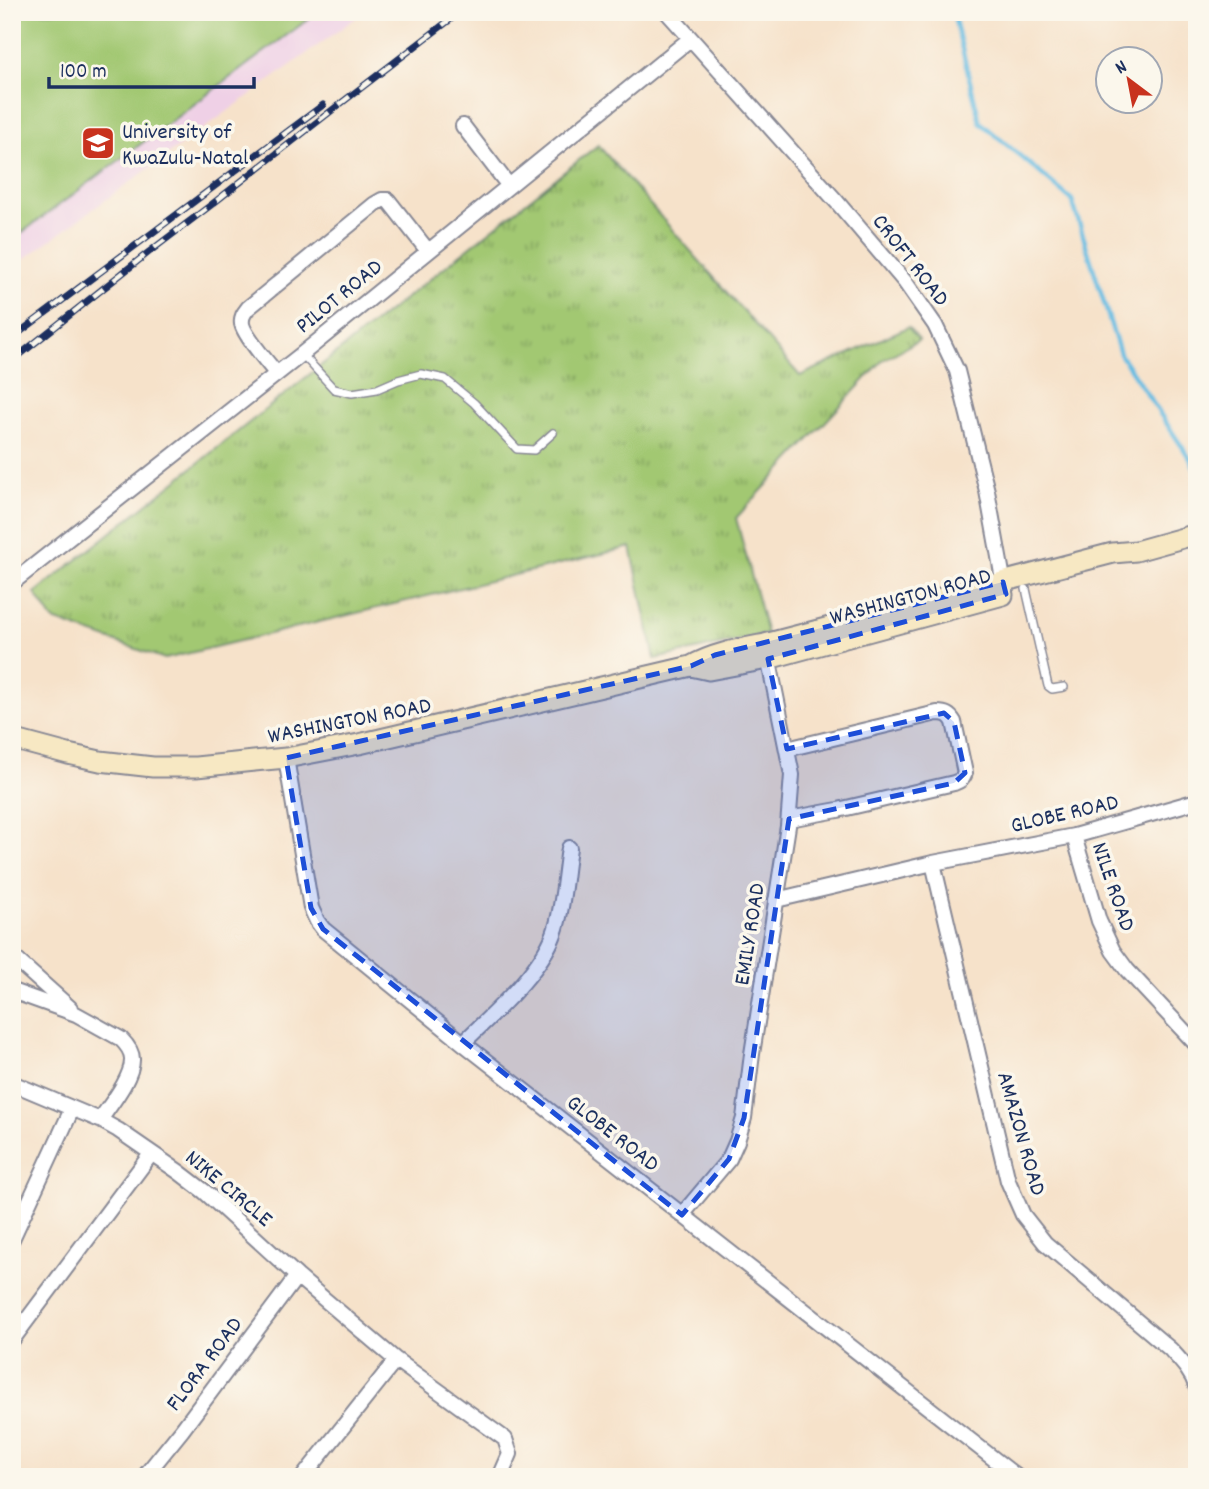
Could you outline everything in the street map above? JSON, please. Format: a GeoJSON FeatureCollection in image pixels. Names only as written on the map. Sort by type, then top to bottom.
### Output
{"type":"FeatureCollection","features":[{"type":"Feature","properties":{"kind":"main road","name":"WASHINGTON ROAD"},"geometry":{"type":"LineString","coordinates":[[12,739],[100,761],[153,767],[196,767],[286,758],[359,744],[691,666],[715,654],[767,651],[1005,588],[1113,552],[1136,551],[1197,534]]}},
{"type":"Feature","properties":{"kind":"main road","name":"WASHINGTON ROAD"},"geometry":{"type":"LineString","coordinates":[[1005,588],[1026,589],[1119,562],[1136,551]]}},
{"type":"Feature","properties":{"kind":"street","name":"CROFT ROAD"},"geometry":{"type":"LineString","coordinates":[[667,12],[837,202],[905,282],[935,325],[957,371],[987,491],[1005,588]]}},
{"type":"Feature","properties":{"kind":"street","name":"PILOT ROAD"},"geometry":{"type":"LineString","coordinates":[[12,583],[302,354],[690,39]]}},
{"type":"Feature","properties":{"kind":"street"},"geometry":{"type":"LineString","coordinates":[[463,126],[509,186]]}},
{"type":"Feature","properties":{"kind":"street"},"geometry":{"type":"LineString","coordinates":[[276,373],[245,332],[243,314],[248,307],[375,204],[387,200],[428,251]]}},
{"type":"Feature","properties":{"kind":"street","name":"EMILY ROAD"},"geometry":{"type":"LineString","coordinates":[[682,1215],[729,1159],[744,1118],[789,819],[792,775],[767,651]]}},
{"type":"Feature","properties":{"kind":"street"},"geometry":{"type":"LineString","coordinates":[[787,749],[944,713],[954,722],[965,772],[960,781],[946,785],[789,819]]}},
{"type":"Feature","properties":{"kind":"street","name":"GLOBE ROAD"},"geometry":{"type":"LineString","coordinates":[[286,758],[311,908],[317,921],[333,937],[463,1043],[1017,1477]]}},
{"type":"Feature","properties":{"kind":"street","name":"GLOBE ROAD"},"geometry":{"type":"LineString","coordinates":[[776,900],[933,863],[1074,836],[1197,801]]}},
{"type":"Feature","properties":{"kind":"street","name":"NILE ROAD"},"geometry":{"type":"LineString","coordinates":[[1074,836],[1099,921],[1113,951],[1127,970],[1197,1045]]}},
{"type":"Feature","properties":{"kind":"street"},"geometry":{"type":"LineString","coordinates":[[463,1043],[522,983],[546,953],[555,932],[569,848]]}},
{"type":"Feature","properties":{"kind":"street","name":"AMAZON ROAD"},"geometry":{"type":"LineString","coordinates":[[933,863],[1008,1181],[1019,1206],[1045,1243],[1184,1363],[1197,1388]]}},
{"type":"Feature","properties":{"kind":"street"},"geometry":{"type":"LineString","coordinates":[[12,956],[76,1014]]}},
{"type":"Feature","properties":{"kind":"street"},"geometry":{"type":"LineString","coordinates":[[12,991],[76,1014],[121,1039],[132,1054],[133,1060],[125,1080],[100,1120]]}},
{"type":"Feature","properties":{"kind":"street","name":"NIKE CIRCLE"},"geometry":{"type":"LineString","coordinates":[[12,1083],[118,1130],[205,1192],[297,1276],[396,1360],[505,1439],[510,1454],[500,1477]]}},
{"type":"Feature","properties":{"kind":"street"},"geometry":{"type":"LineString","coordinates":[[12,1239],[72,1109]]}},
{"type":"Feature","properties":{"kind":"street"},"geometry":{"type":"LineString","coordinates":[[12,1340],[151,1154]]}},
{"type":"Feature","properties":{"kind":"street","name":"FLORA ROAD"},"geometry":{"type":"LineString","coordinates":[[144,1477],[297,1276]]}},
{"type":"Feature","properties":{"kind":"street"},"geometry":{"type":"LineString","coordinates":[[303,1477],[396,1360]]}},
{"type":"Feature","properties":{"kind":"lane"},"geometry":{"type":"LineString","coordinates":[[302,354],[334,389],[352,393],[421,374],[445,379],[474,403],[517,449],[534,450],[553,433]]}},
{"type":"Feature","properties":{"kind":"lane"},"geometry":{"type":"LineString","coordinates":[[1026,589],[1048,687],[1064,687]]}},
{"type":"Feature","properties":{"kind":"highlighted area"},"geometry":{"type":"Polygon","coordinates":[[[1003,582],[1006,594],[768,659],[787,749],[944,713],[954,722],[965,773],[954,783],[789,819],[744,1118],[729,1159],[682,1215],[323,929],[311,908],[286,758],[691,666],[715,655],[1003,582]]]}},
{"type":"Feature","properties":{"kind":"shaded area","name":"University of KwaZulu-Natal"},"geometry":{"type":"Polygon","coordinates":[[[12,12],[364,12],[12,268],[12,12]]]}},
{"type":"Feature","properties":{"kind":"green space","name":"University of KwaZulu-Natal"},"geometry":{"type":"Polygon","coordinates":[[[12,12],[318,12],[12,240],[12,12]]]}},
{"type":"Feature","properties":{"kind":"green space"},"geometry":{"type":"Polygon","coordinates":[[[598,145],[800,376],[908,327],[919,340],[883,360],[736,518],[767,634],[655,659],[631,547],[165,659],[53,620],[35,593],[598,145]]]}},
{"type":"Feature","properties":{"kind":"waterway"},"geometry":{"type":"LineString","coordinates":[[953,12],[980,122],[1072,200],[1120,354],[1197,473]]}},
{"type":"Feature","properties":{"kind":"railway"},"geometry":{"type":"LineString","coordinates":[[12,361],[460,12]]}},
{"type":"Feature","properties":{"kind":"railway"},"geometry":{"type":"LineString","coordinates":[[12,338],[323,105]]}},
{"type":"Feature","properties":{"kind":"place","name":"University of KwaZulu-Natal"},"geometry":{"type":"Point","coordinates":[98,143]}}]}
